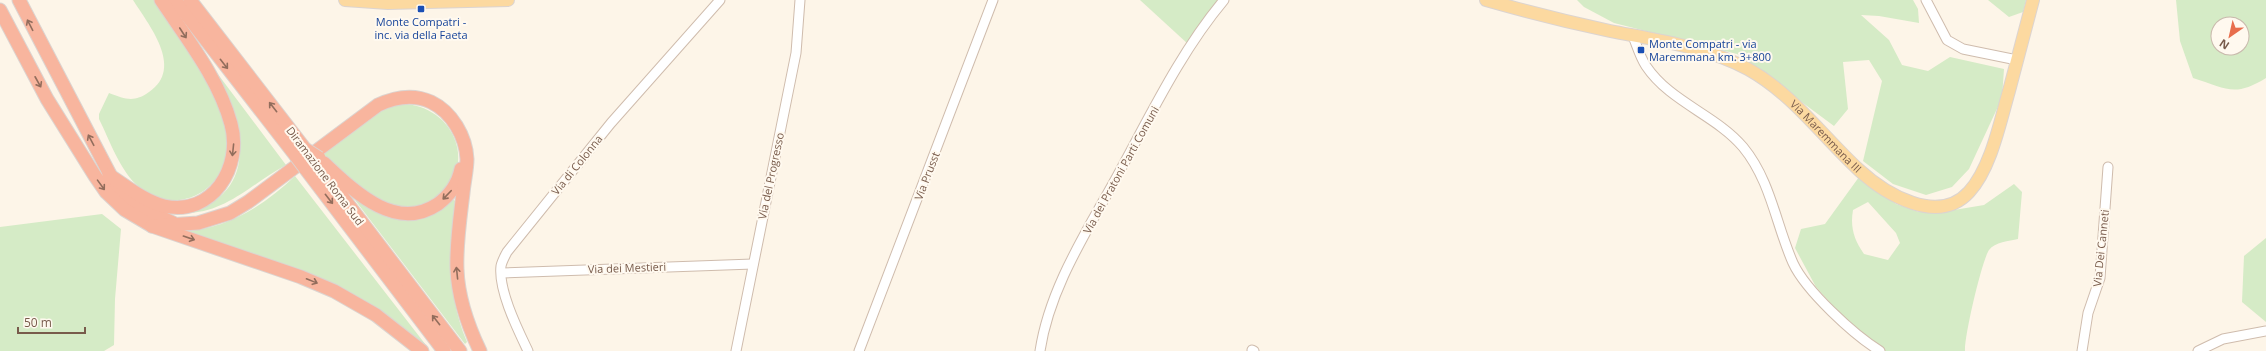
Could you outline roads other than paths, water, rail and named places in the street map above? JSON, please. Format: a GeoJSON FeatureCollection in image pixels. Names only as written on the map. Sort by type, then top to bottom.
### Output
{"type":"FeatureCollection","features":[{"type":"Feature","properties":{"kind":"highway"},"geometry":{"type":"LineString","coordinates":[[19,0],[109,175],[121,192],[133,203],[147,212],[174,224]]}},
{"type":"Feature","properties":{"kind":"highway"},"geometry":{"type":"LineString","coordinates":[[109,175],[157,204],[183,207],[203,202],[211,196],[221,185],[230,165],[234,139],[226,109],[212,80],[161,0]]}},
{"type":"Feature","properties":{"kind":"highway","name":"Diramazione Roma Sud"},"geometry":{"type":"LineString","coordinates":[[175,0],[300,153],[313,163],[460,351]]}},
{"type":"Feature","properties":{"kind":"highway","name":"Diramazione Roma Sud"},"geometry":{"type":"LineString","coordinates":[[191,1],[300,153]]}},
{"type":"Feature","properties":{"kind":"highway"},"geometry":{"type":"LineString","coordinates":[[0,10],[47,99],[94,176],[120,206],[152,226],[323,286],[376,315],[422,351]]}},
{"type":"Feature","properties":{"kind":"highway"},"geometry":{"type":"LineString","coordinates":[[152,226],[198,223],[211,220],[240,207],[369,110],[392,99],[418,98],[439,107],[454,123],[465,150],[467,166],[458,230],[457,269],[465,312],[480,351]]}},
{"type":"Feature","properties":{"kind":"highway"},"geometry":{"type":"LineString","coordinates":[[313,163],[362,198],[386,209],[409,213],[428,209],[450,193],[458,178],[465,150]]}},
{"type":"Feature","properties":{"kind":"highway","name":"Diramazione Roma Sud"},"geometry":{"type":"LineString","coordinates":[[313,163],[444,351]]}},
{"type":"Feature","properties":{"kind":"main road"},"geometry":{"type":"LineString","coordinates":[[345,0],[388,3],[508,0]]}},
{"type":"Feature","properties":{"kind":"main road","name":"Via Maremmana III"},"geometry":{"type":"LineString","coordinates":[[1486,0],[1549,18],[1633,36],[1713,56],[1749,70],[1773,85],[1791,100],[1855,166],[1874,182],[1904,200],[1930,207],[1944,205],[1958,200],[1966,194],[1976,182],[1996,137],[2033,0]]}},
{"type":"Feature","properties":{"kind":"street","name":"Via di Colonna"},"geometry":{"type":"LineString","coordinates":[[528,351],[512,319],[505,293],[501,266],[507,252],[611,123],[720,0]]}},
{"type":"Feature","properties":{"kind":"street","name":"Via del Progresso"},"geometry":{"type":"LineString","coordinates":[[736,351],[796,54],[800,0]]}},
{"type":"Feature","properties":{"kind":"street","name":"Via Prusst"},"geometry":{"type":"LineString","coordinates":[[860,351],[993,0]]}},
{"type":"Feature","properties":{"kind":"street","name":"Via dei Pratoni Parti Comuni"},"geometry":{"type":"LineString","coordinates":[[1040,351],[1048,313],[1067,270],[1163,92],[1224,0]]}},
{"type":"Feature","properties":{"kind":"street"},"geometry":{"type":"LineString","coordinates":[[1926,0],[1947,40],[1964,49],[2017,60]]}},
{"type":"Feature","properties":{"kind":"street"},"geometry":{"type":"LineString","coordinates":[[1633,36],[1642,59],[1655,77],[1678,96],[1721,127],[1747,152],[1759,173],[1792,259],[1800,274],[1836,314],[1880,351]]}},
{"type":"Feature","properties":{"kind":"street","name":"Via Dei Canneti"},"geometry":{"type":"LineString","coordinates":[[2082,351],[2088,313],[2100,278],[2108,167]]}},
{"type":"Feature","properties":{"kind":"street","name":"Via dei Mestieri"},"geometry":{"type":"LineString","coordinates":[[502,273],[753,264]]}},
{"type":"Feature","properties":{"kind":"street"},"geometry":{"type":"LineString","coordinates":[[2198,351],[2223,339],[2266,331]]}},
{"type":"Feature","properties":{"kind":"place","name":"Monte Compatri - inc. via della Faeta"},"geometry":{"type":"Point","coordinates":[421,9]}},
{"type":"Feature","properties":{"kind":"place","name":"Monte Compatri - via Maremmana km. 3+800"},"geometry":{"type":"Point","coordinates":[1641,50]}}]}
